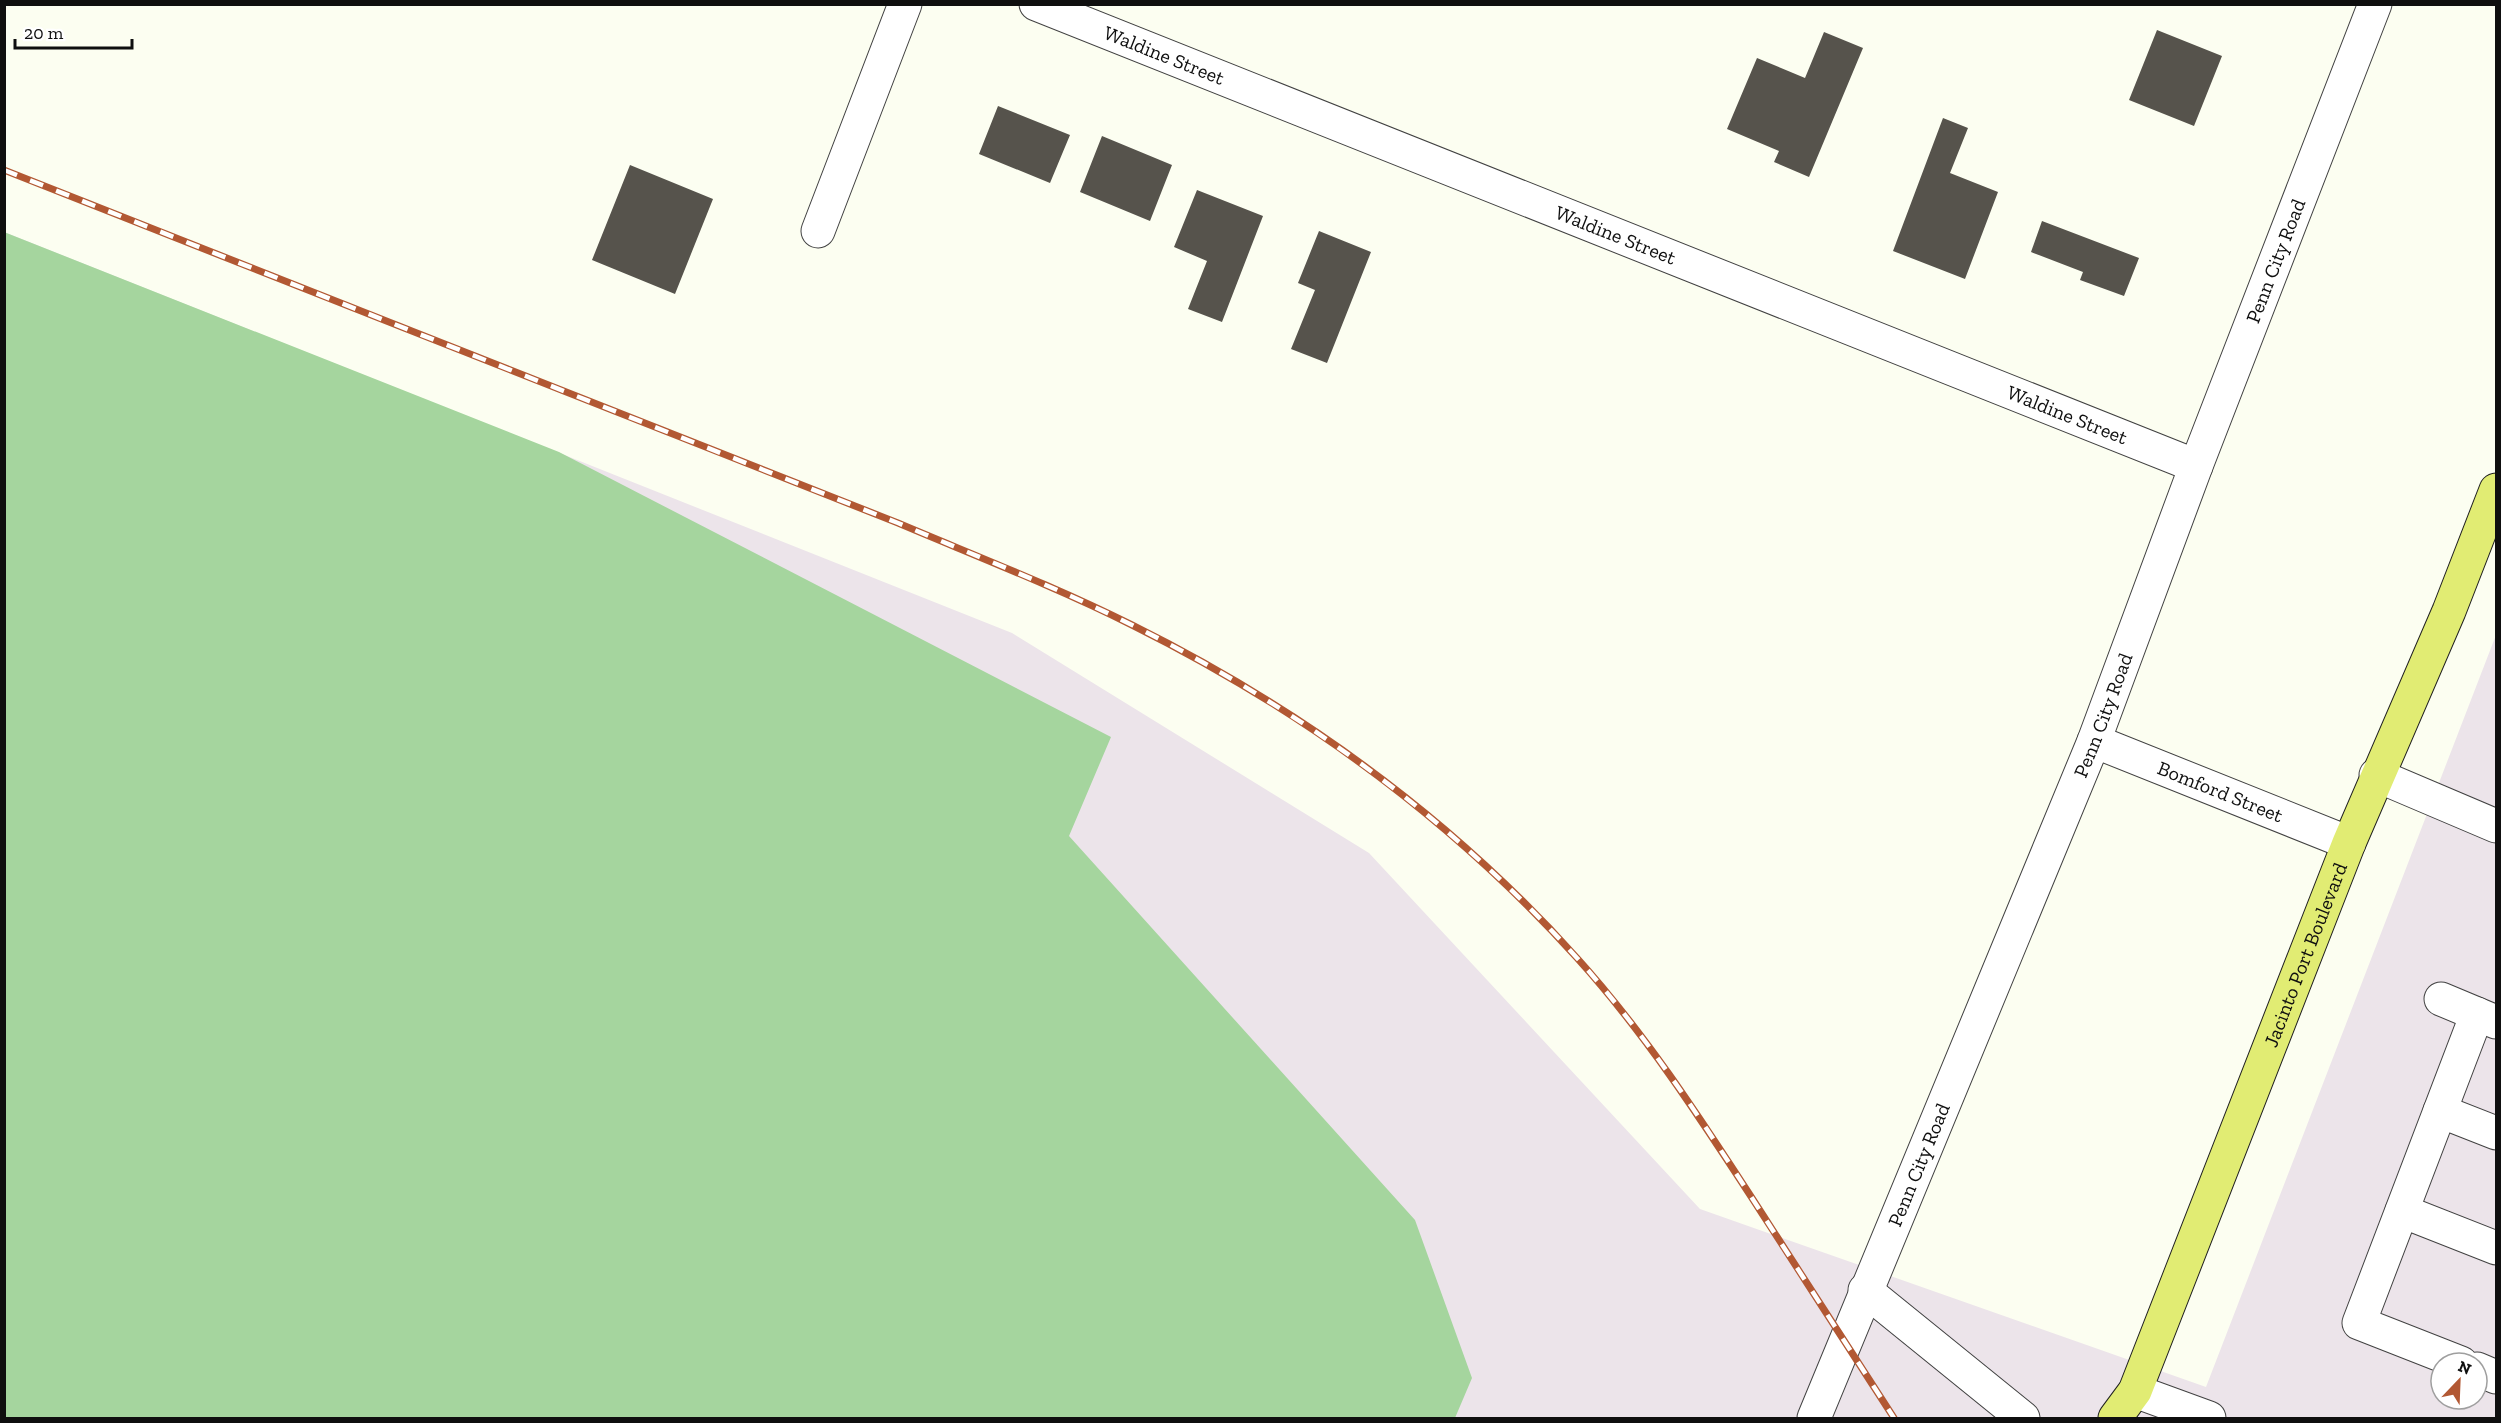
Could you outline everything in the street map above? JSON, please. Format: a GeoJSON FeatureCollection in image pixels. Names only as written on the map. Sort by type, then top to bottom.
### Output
{"type":"FeatureCollection","features":[{"type":"Feature","properties":{"kind":"main road","name":"Jacinto Port Boulevard"},"geometry":{"type":"LineString","coordinates":[[2115,1419],[2135,1391],[2376,775],[2449,611],[2496,490]]}},
{"type":"Feature","properties":{"kind":"street"},"geometry":{"type":"LineString","coordinates":[[818,231],[905,4]]}},
{"type":"Feature","properties":{"kind":"street","name":"Waldine Street"},"geometry":{"type":"LineString","coordinates":[[1035,4],[2196,466]]}},
{"type":"Feature","properties":{"kind":"street","name":"Penn City Road"},"geometry":{"type":"LineString","coordinates":[[1814,1419],[1865,1290],[2094,741],[2196,466],[2375,4]]}},
{"type":"Feature","properties":{"kind":"street","name":"Bomford Street"},"geometry":{"type":"LineString","coordinates":[[2094,741],[2349,843]]}},
{"type":"Feature","properties":{"kind":"street"},"geometry":{"type":"LineString","coordinates":[[2376,775],[2496,826]]}},
{"type":"Feature","properties":{"kind":"street"},"geometry":{"type":"LineString","coordinates":[[2430,1351],[2359,1323],[2440,1111],[2487,1018],[2441,999]]}},
{"type":"Feature","properties":{"kind":"street"},"geometry":{"type":"LineString","coordinates":[[2440,1111],[2496,1133]]}},
{"type":"Feature","properties":{"kind":"street"},"geometry":{"type":"LineString","coordinates":[[2402,1211],[2496,1248]]}},
{"type":"Feature","properties":{"kind":"street"},"geometry":{"type":"LineString","coordinates":[[1865,1290],[2022,1419]]}},
{"type":"Feature","properties":{"kind":"street"},"geometry":{"type":"LineString","coordinates":[[2135,1391],[2209,1419]]}},
{"type":"Feature","properties":{"kind":"shaded area"},"geometry":{"type":"Polygon","coordinates":[[[4,232],[1012,633],[1369,853],[1700,1209],[2206,1387],[2496,635],[2496,1418],[5,1418],[4,232]]]}},
{"type":"Feature","properties":{"kind":"green space"},"geometry":{"type":"Polygon","coordinates":[[[4,232],[559,452],[1111,737],[1069,836],[1415,1220],[1472,1378],[1455,1418],[5,1418],[4,232]]]}},
{"type":"Feature","properties":{"kind":"building"},"geometry":{"type":"Polygon","coordinates":[[[2157,30],[2222,56],[2194,126],[2129,100],[2157,30]]]}},
{"type":"Feature","properties":{"kind":"building"},"geometry":{"type":"Polygon","coordinates":[[[1824,32],[1863,48],[1809,177],[1774,162],[1779,151],[1727,129],[1757,58],[1805,78],[1824,32]]]}},
{"type":"Feature","properties":{"kind":"building"},"geometry":{"type":"Polygon","coordinates":[[[998,106],[1070,135],[1050,183],[979,154],[998,106]]]}},
{"type":"Feature","properties":{"kind":"building"},"geometry":{"type":"Polygon","coordinates":[[[1943,118],[1968,128],[1950,173],[1998,192],[1965,279],[1893,251],[1943,118]]]}},
{"type":"Feature","properties":{"kind":"building"},"geometry":{"type":"Polygon","coordinates":[[[1102,136],[1172,165],[1150,221],[1080,192],[1102,136]]]}},
{"type":"Feature","properties":{"kind":"building"},"geometry":{"type":"Polygon","coordinates":[[[630,165],[713,199],[675,294],[592,260],[630,165]]]}},
{"type":"Feature","properties":{"kind":"building"},"geometry":{"type":"Polygon","coordinates":[[[1197,190],[1263,216],[1222,322],[1188,309],[1207,261],[1174,247],[1197,190]]]}},
{"type":"Feature","properties":{"kind":"building"},"geometry":{"type":"Polygon","coordinates":[[[2042,221],[2139,258],[2124,296],[2080,280],[2083,272],[2031,252],[2042,221]]]}},
{"type":"Feature","properties":{"kind":"building"},"geometry":{"type":"Polygon","coordinates":[[[1319,231],[1371,252],[1327,363],[1291,349],[1315,290],[1298,283],[1319,231]]]}},
{"type":"Feature","properties":{"kind":"railway"},"geometry":{"type":"LineString","coordinates":[[4,170],[898,523],[1016,572],[1103,611],[1194,657],[1313,730],[1425,813],[1478,859],[1529,907],[1602,986],[1691,1105],[1894,1418]]}}]}
